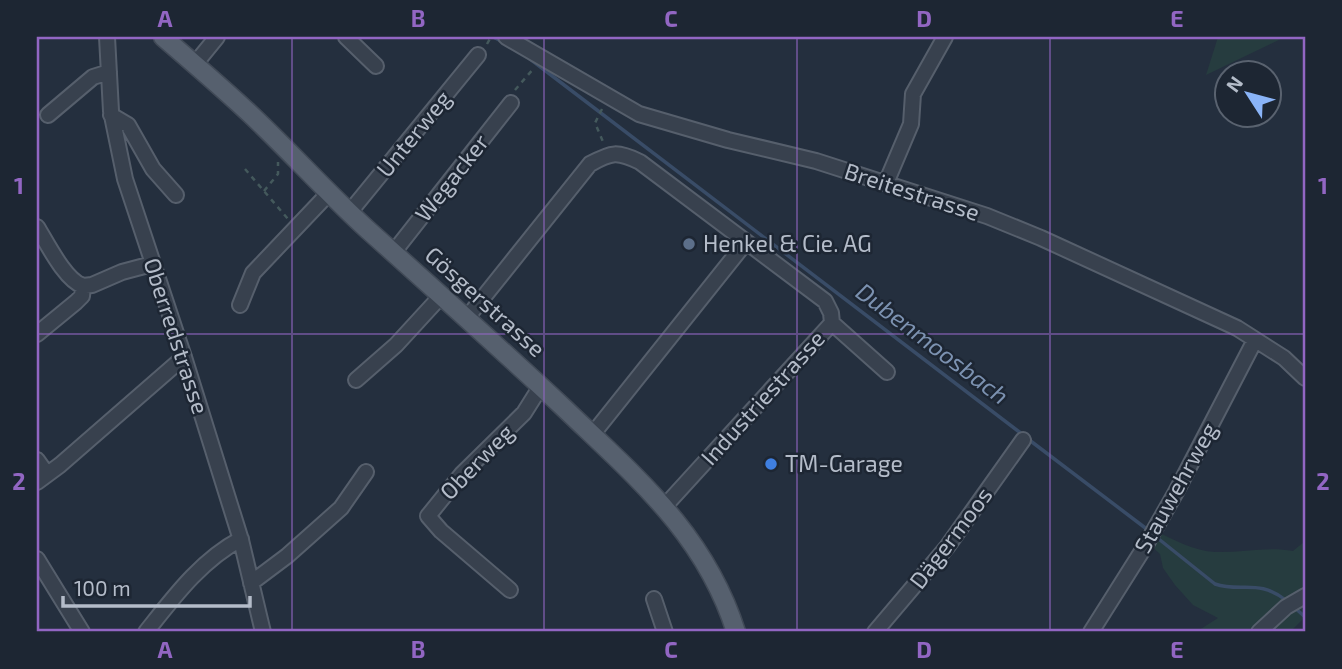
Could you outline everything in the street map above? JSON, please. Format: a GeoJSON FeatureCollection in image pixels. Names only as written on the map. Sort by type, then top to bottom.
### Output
{"type":"FeatureCollection","features":[{"type":"Feature","properties":{"kind":"main road","name":"Gösgerstrasse"},"geometry":{"type":"LineString","coordinates":[[163,37],[247,111],[349,213],[541,386],[664,507],[698,549],[713,573],[726,600],[736,632]]}},
{"type":"Feature","properties":{"kind":"street","name":"Oberredstrasse"},"geometry":{"type":"LineString","coordinates":[[107,37],[111,115],[125,179],[240,539],[263,632]]}},
{"type":"Feature","properties":{"kind":"street"},"geometry":{"type":"LineString","coordinates":[[195,64],[217,37]]}},
{"type":"Feature","properties":{"kind":"street"},"geometry":{"type":"LineString","coordinates":[[346,37],[376,66]]}},
{"type":"Feature","properties":{"kind":"street","name":"Breitestrasse"},"geometry":{"type":"LineString","coordinates":[[506,37],[639,114],[703,134],[816,161],[987,216],[1041,238],[1208,314],[1284,358],[1305,378]]}},
{"type":"Feature","properties":{"kind":"street"},"geometry":{"type":"LineString","coordinates":[[886,183],[911,124],[914,94],[945,37]]}},
{"type":"Feature","properties":{"kind":"street","name":"Unterweg"},"geometry":{"type":"LineString","coordinates":[[349,213],[478,55]]}},
{"type":"Feature","properties":{"kind":"street"},"geometry":{"type":"LineString","coordinates":[[48,115],[93,77],[109,72]]}},
{"type":"Feature","properties":{"kind":"street","name":"Wegacker"},"geometry":{"type":"LineString","coordinates":[[393,253],[511,103]]}},
{"type":"Feature","properties":{"kind":"street"},"geometry":{"type":"LineString","coordinates":[[111,115],[128,125],[153,169],[176,195]]}},
{"type":"Feature","properties":{"kind":"street"},"geometry":{"type":"LineString","coordinates":[[466,319],[590,164],[608,154]]}},
{"type":"Feature","properties":{"kind":"street","name":"Industriestrasse"},"geometry":{"type":"LineString","coordinates":[[608,154],[623,154],[640,162],[825,302],[831,313],[832,323],[664,507]]}},
{"type":"Feature","properties":{"kind":"street"},"geometry":{"type":"LineString","coordinates":[[240,305],[253,273],[330,193]]}},
{"type":"Feature","properties":{"kind":"street"},"geometry":{"type":"LineString","coordinates":[[37,227],[65,271],[83,286],[92,285],[122,271],[152,264]]}},
{"type":"Feature","properties":{"kind":"street"},"geometry":{"type":"LineString","coordinates":[[592,435],[746,242]]}},
{"type":"Feature","properties":{"kind":"street"},"geometry":{"type":"LineString","coordinates":[[37,334],[82,296],[83,286]]}},
{"type":"Feature","properties":{"kind":"street"},"geometry":{"type":"LineString","coordinates":[[356,380],[396,345],[441,296]]}},
{"type":"Feature","properties":{"kind":"street"},"geometry":{"type":"LineString","coordinates":[[832,323],[887,372]]}},
{"type":"Feature","properties":{"kind":"street","name":"Stauwehrweg"},"geometry":{"type":"LineString","coordinates":[[1091,632],[1176,492],[1255,340]]}},
{"type":"Feature","properties":{"kind":"street"},"geometry":{"type":"LineString","coordinates":[[37,460],[42,478],[184,357]]}},
{"type":"Feature","properties":{"kind":"street","name":"Oberweg"},"geometry":{"type":"LineString","coordinates":[[510,590],[441,531],[428,516],[462,474],[524,413],[541,386]]}},
{"type":"Feature","properties":{"kind":"street","name":"Dägermoos"},"geometry":{"type":"LineString","coordinates":[[875,632],[947,547],[1023,440]]}},
{"type":"Feature","properties":{"kind":"street"},"geometry":{"type":"LineString","coordinates":[[251,583],[287,556],[341,508],[366,472]]}},
{"type":"Feature","properties":{"kind":"street"},"geometry":{"type":"LineString","coordinates":[[146,632],[176,593],[222,551],[240,539]]}},
{"type":"Feature","properties":{"kind":"street"},"geometry":{"type":"LineString","coordinates":[[37,559],[82,632]]}},
{"type":"Feature","properties":{"kind":"street"},"geometry":{"type":"LineString","coordinates":[[654,599],[665,632]]}},
{"type":"Feature","properties":{"kind":"street"},"geometry":{"type":"LineString","coordinates":[[1259,632],[1295,601]]}},
{"type":"Feature","properties":{"kind":"path"},"geometry":{"type":"LineString","coordinates":[[488,42],[491,37]]}},
{"type":"Feature","properties":{"kind":"path"},"geometry":{"type":"LineString","coordinates":[[511,103],[511,95],[535,68]]}},
{"type":"Feature","properties":{"kind":"path"},"geometry":{"type":"LineString","coordinates":[[603,107],[595,123],[608,154]]}},
{"type":"Feature","properties":{"kind":"path"},"geometry":{"type":"LineString","coordinates":[[264,191],[278,174],[278,161],[273,155]]}},
{"type":"Feature","properties":{"kind":"path"},"geometry":{"type":"LineString","coordinates":[[245,169],[295,228]]}},
{"type":"Feature","properties":{"kind":"green space"},"geometry":{"type":"Polygon","coordinates":[[[1218,37],[1285,37],[1237,60],[1212,60],[1212,72],[1206,75],[1218,37]]]}},
{"type":"Feature","properties":{"kind":"green space"},"geometry":{"type":"Polygon","coordinates":[[[1156,531],[1192,547],[1215,552],[1274,549],[1293,551],[1305,541],[1305,617],[1290,632],[1196,632],[1218,618],[1193,605],[1175,585],[1163,568],[1160,554],[1148,543],[1156,531]]]}},
{"type":"Feature","properties":{"kind":"waterway","name":"Dubenmoosbach"},"geometry":{"type":"LineString","coordinates":[[493,37],[503,42]]}},
{"type":"Feature","properties":{"kind":"waterway","name":"Dubenmoosbach"},"geometry":{"type":"LineString","coordinates":[[530,59],[1022,434]]}},
{"type":"Feature","properties":{"kind":"waterway","name":"Dubenmoosbach"},"geometry":{"type":"LineString","coordinates":[[1028,439],[1148,530]]}},
{"type":"Feature","properties":{"kind":"waterway","name":"Dubenmoosbach"},"geometry":{"type":"LineString","coordinates":[[1155,536],[1215,584],[1259,588],[1277,594],[1287,601]]}},
{"type":"Feature","properties":{"kind":"waterway","name":"Dubenmoosbach"},"geometry":{"type":"LineString","coordinates":[[1293,606],[1305,617]]}},
{"type":"Feature","properties":{"kind":"place","name":"Henkel & Cie. AG"},"geometry":{"type":"Point","coordinates":[689,244]}},
{"type":"Feature","properties":{"kind":"place","name":"TM-Garage"},"geometry":{"type":"Point","coordinates":[771,464]}}]}
